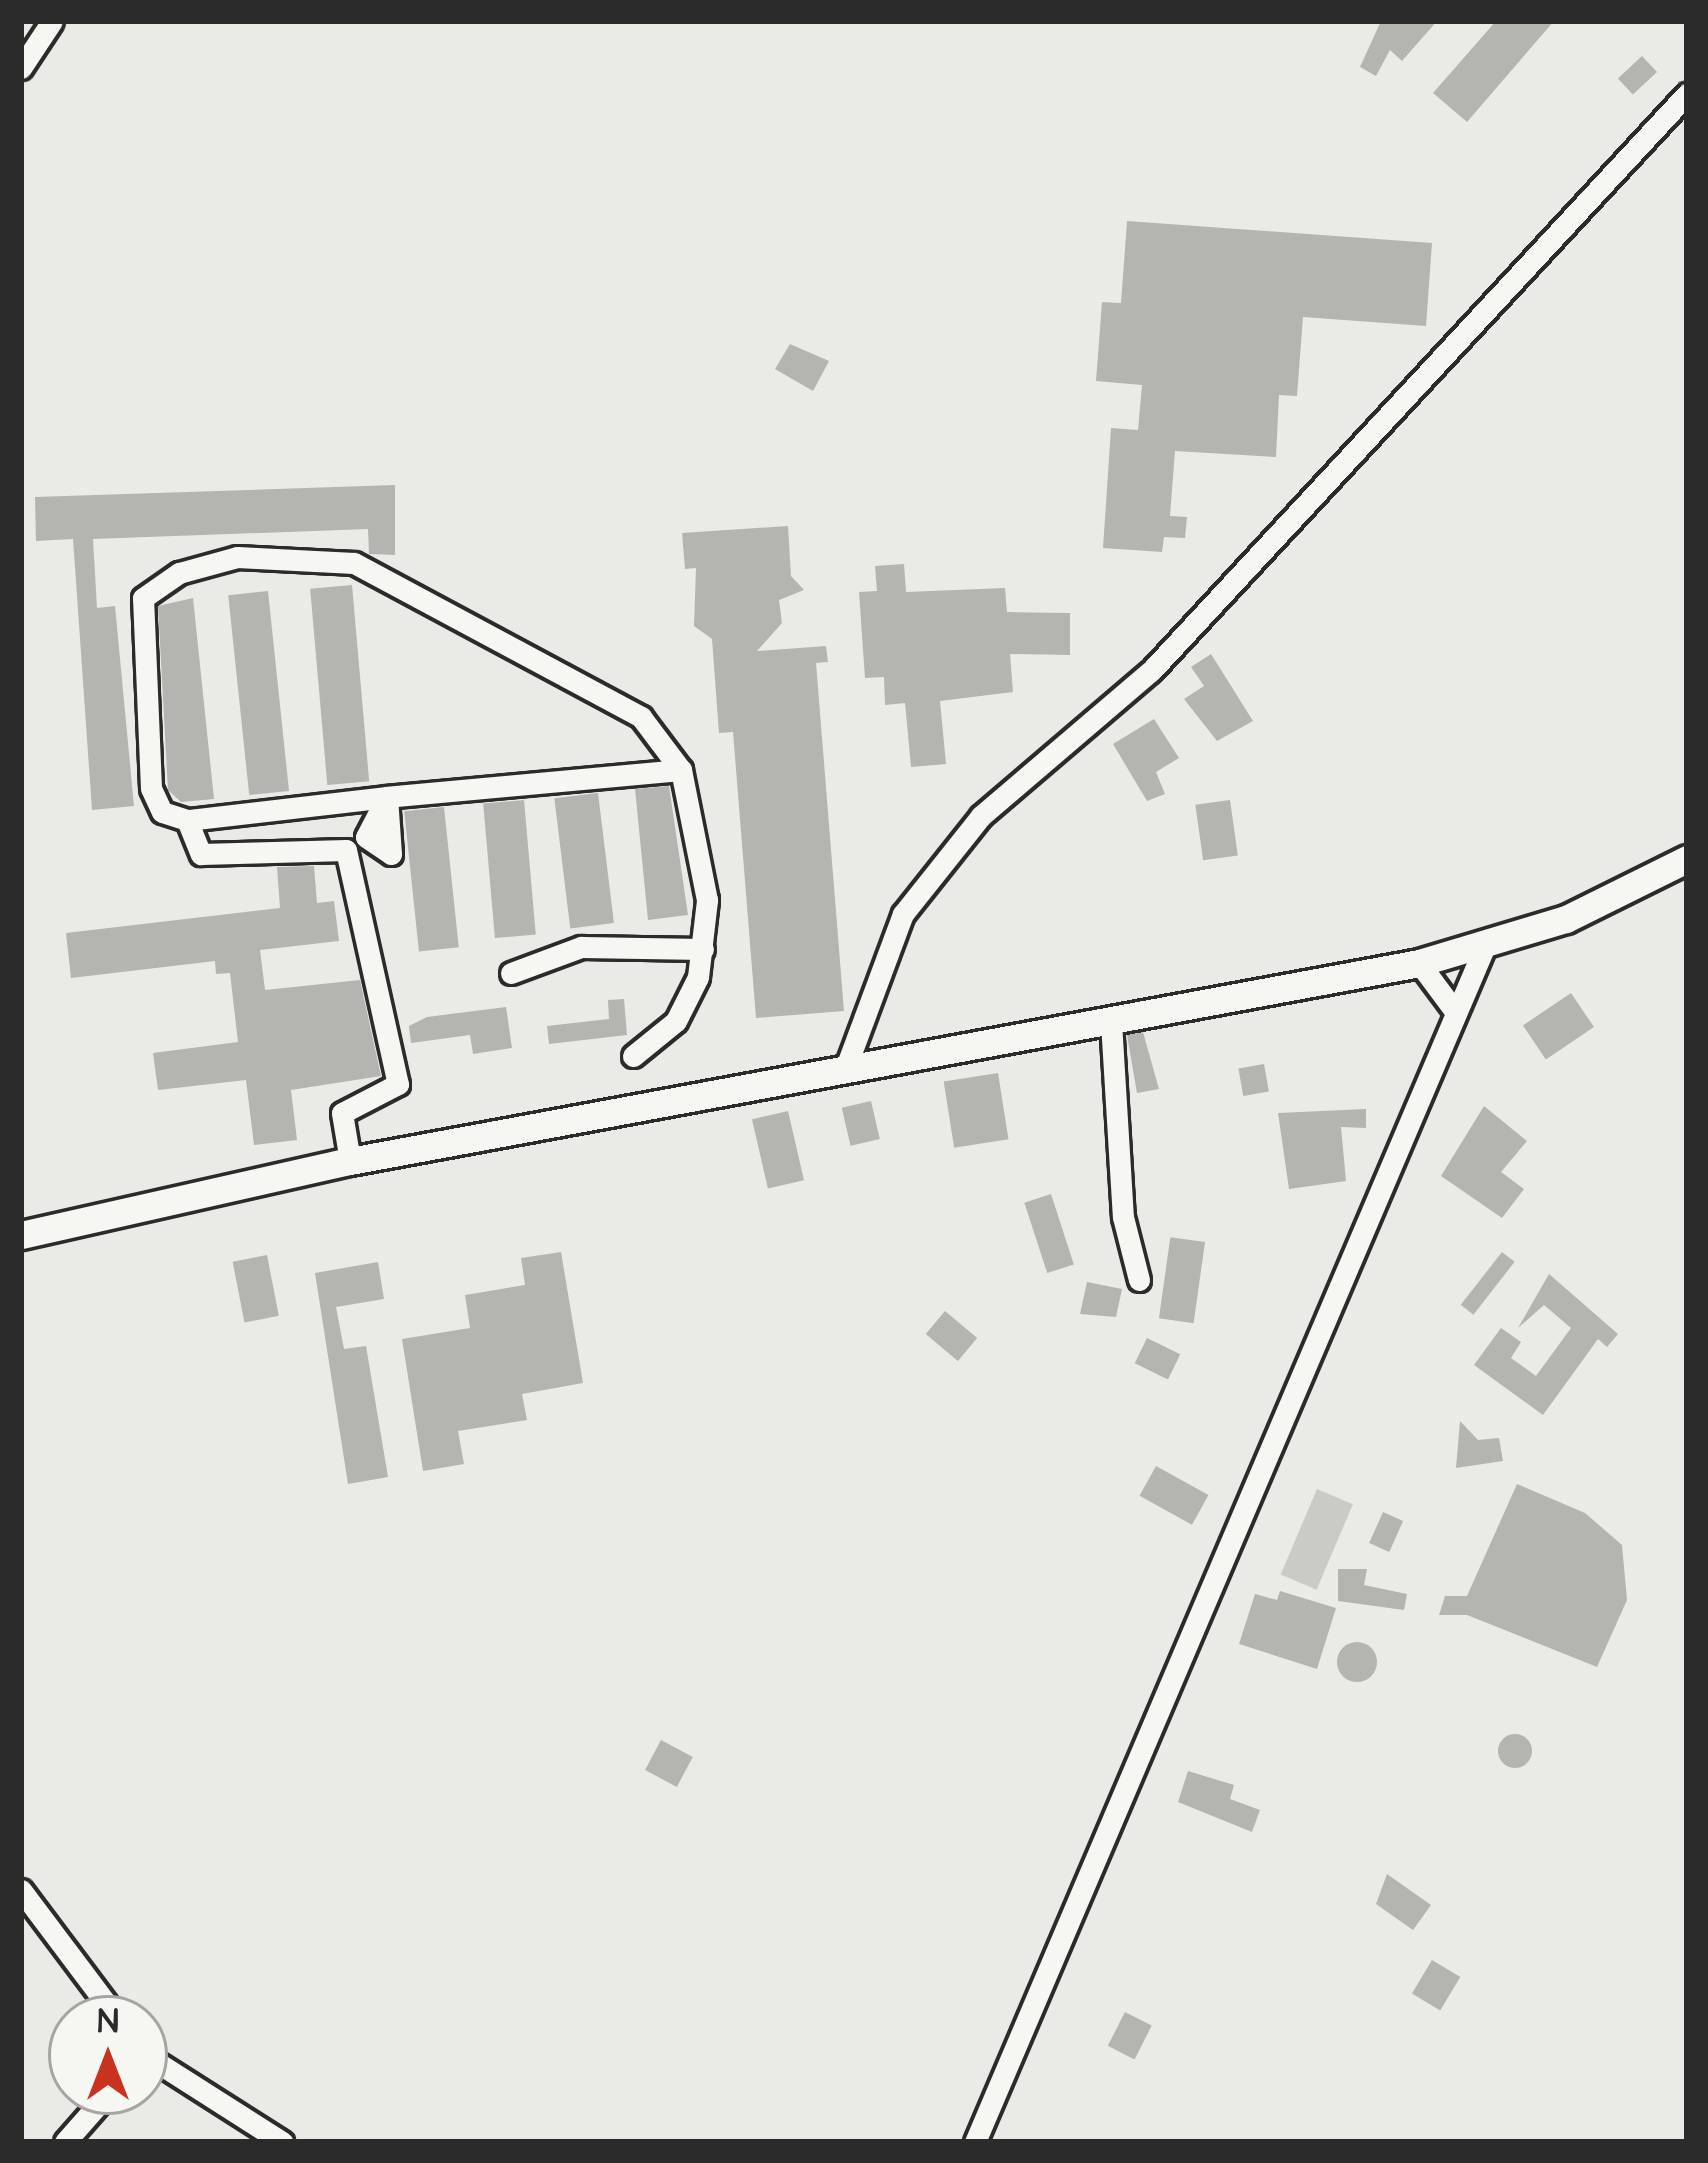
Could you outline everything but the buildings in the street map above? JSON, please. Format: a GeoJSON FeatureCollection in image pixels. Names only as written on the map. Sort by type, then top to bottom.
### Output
{"type":"FeatureCollection","features":[{"type":"Feature","properties":{"kind":"main road"},"geometry":{"type":"LineString","coordinates":[[21,1234],[350,1161],[1418,963],[1484,948],[1687,859]]}},
{"type":"Feature","properties":{"kind":"street"},"geometry":{"type":"LineString","coordinates":[[21,68],[52,21]]}},
{"type":"Feature","properties":{"kind":"street"},"geometry":{"type":"LineString","coordinates":[[846,1067],[903,914],[981,816],[1151,671],[1687,94]]}},
{"type":"Feature","properties":{"kind":"street"},"geometry":{"type":"LineString","coordinates":[[633,1056],[676,1021],[703,949],[707,900],[681,770],[641,717],[386,577],[319,555],[238,557],[179,573],[143,598],[137,625],[151,788],[162,812],[187,820],[681,770]]}},
{"type":"Feature","properties":{"kind":"street"},"geometry":{"type":"LineString","coordinates":[[187,820],[201,854],[346,850],[398,1084],[342,1113],[350,1161]]}},
{"type":"Feature","properties":{"kind":"street"},"geometry":{"type":"LineString","coordinates":[[511,973],[581,947],[703,949]]}},
{"type":"Feature","properties":{"kind":"street"},"geometry":{"type":"LineString","coordinates":[[975,2142],[1484,948]]}},
{"type":"Feature","properties":{"kind":"street"},"geometry":{"type":"LineString","coordinates":[[1418,963],[1454,1010]]}},
{"type":"Feature","properties":{"kind":"street"},"geometry":{"type":"LineString","coordinates":[[1111,1022],[1123,1217],[1138,1280]]}},
{"type":"Feature","properties":{"kind":"street"},"geometry":{"type":"LineString","coordinates":[[21,1890],[100,1995]]}},
{"type":"Feature","properties":{"kind":"street"},"geometry":{"type":"LineString","coordinates":[[168,2069],[282,2142]]}},
{"type":"Feature","properties":{"kind":"street"},"geometry":{"type":"LineString","coordinates":[[65,2142],[89,2115]]}},
{"type":"Feature","properties":{"kind":"shaded area"},"geometry":{"type":"Polygon","coordinates":[[[1317,1489],[1353,1504],[1317,1590],[1281,1575],[1317,1489]]]}}]}
